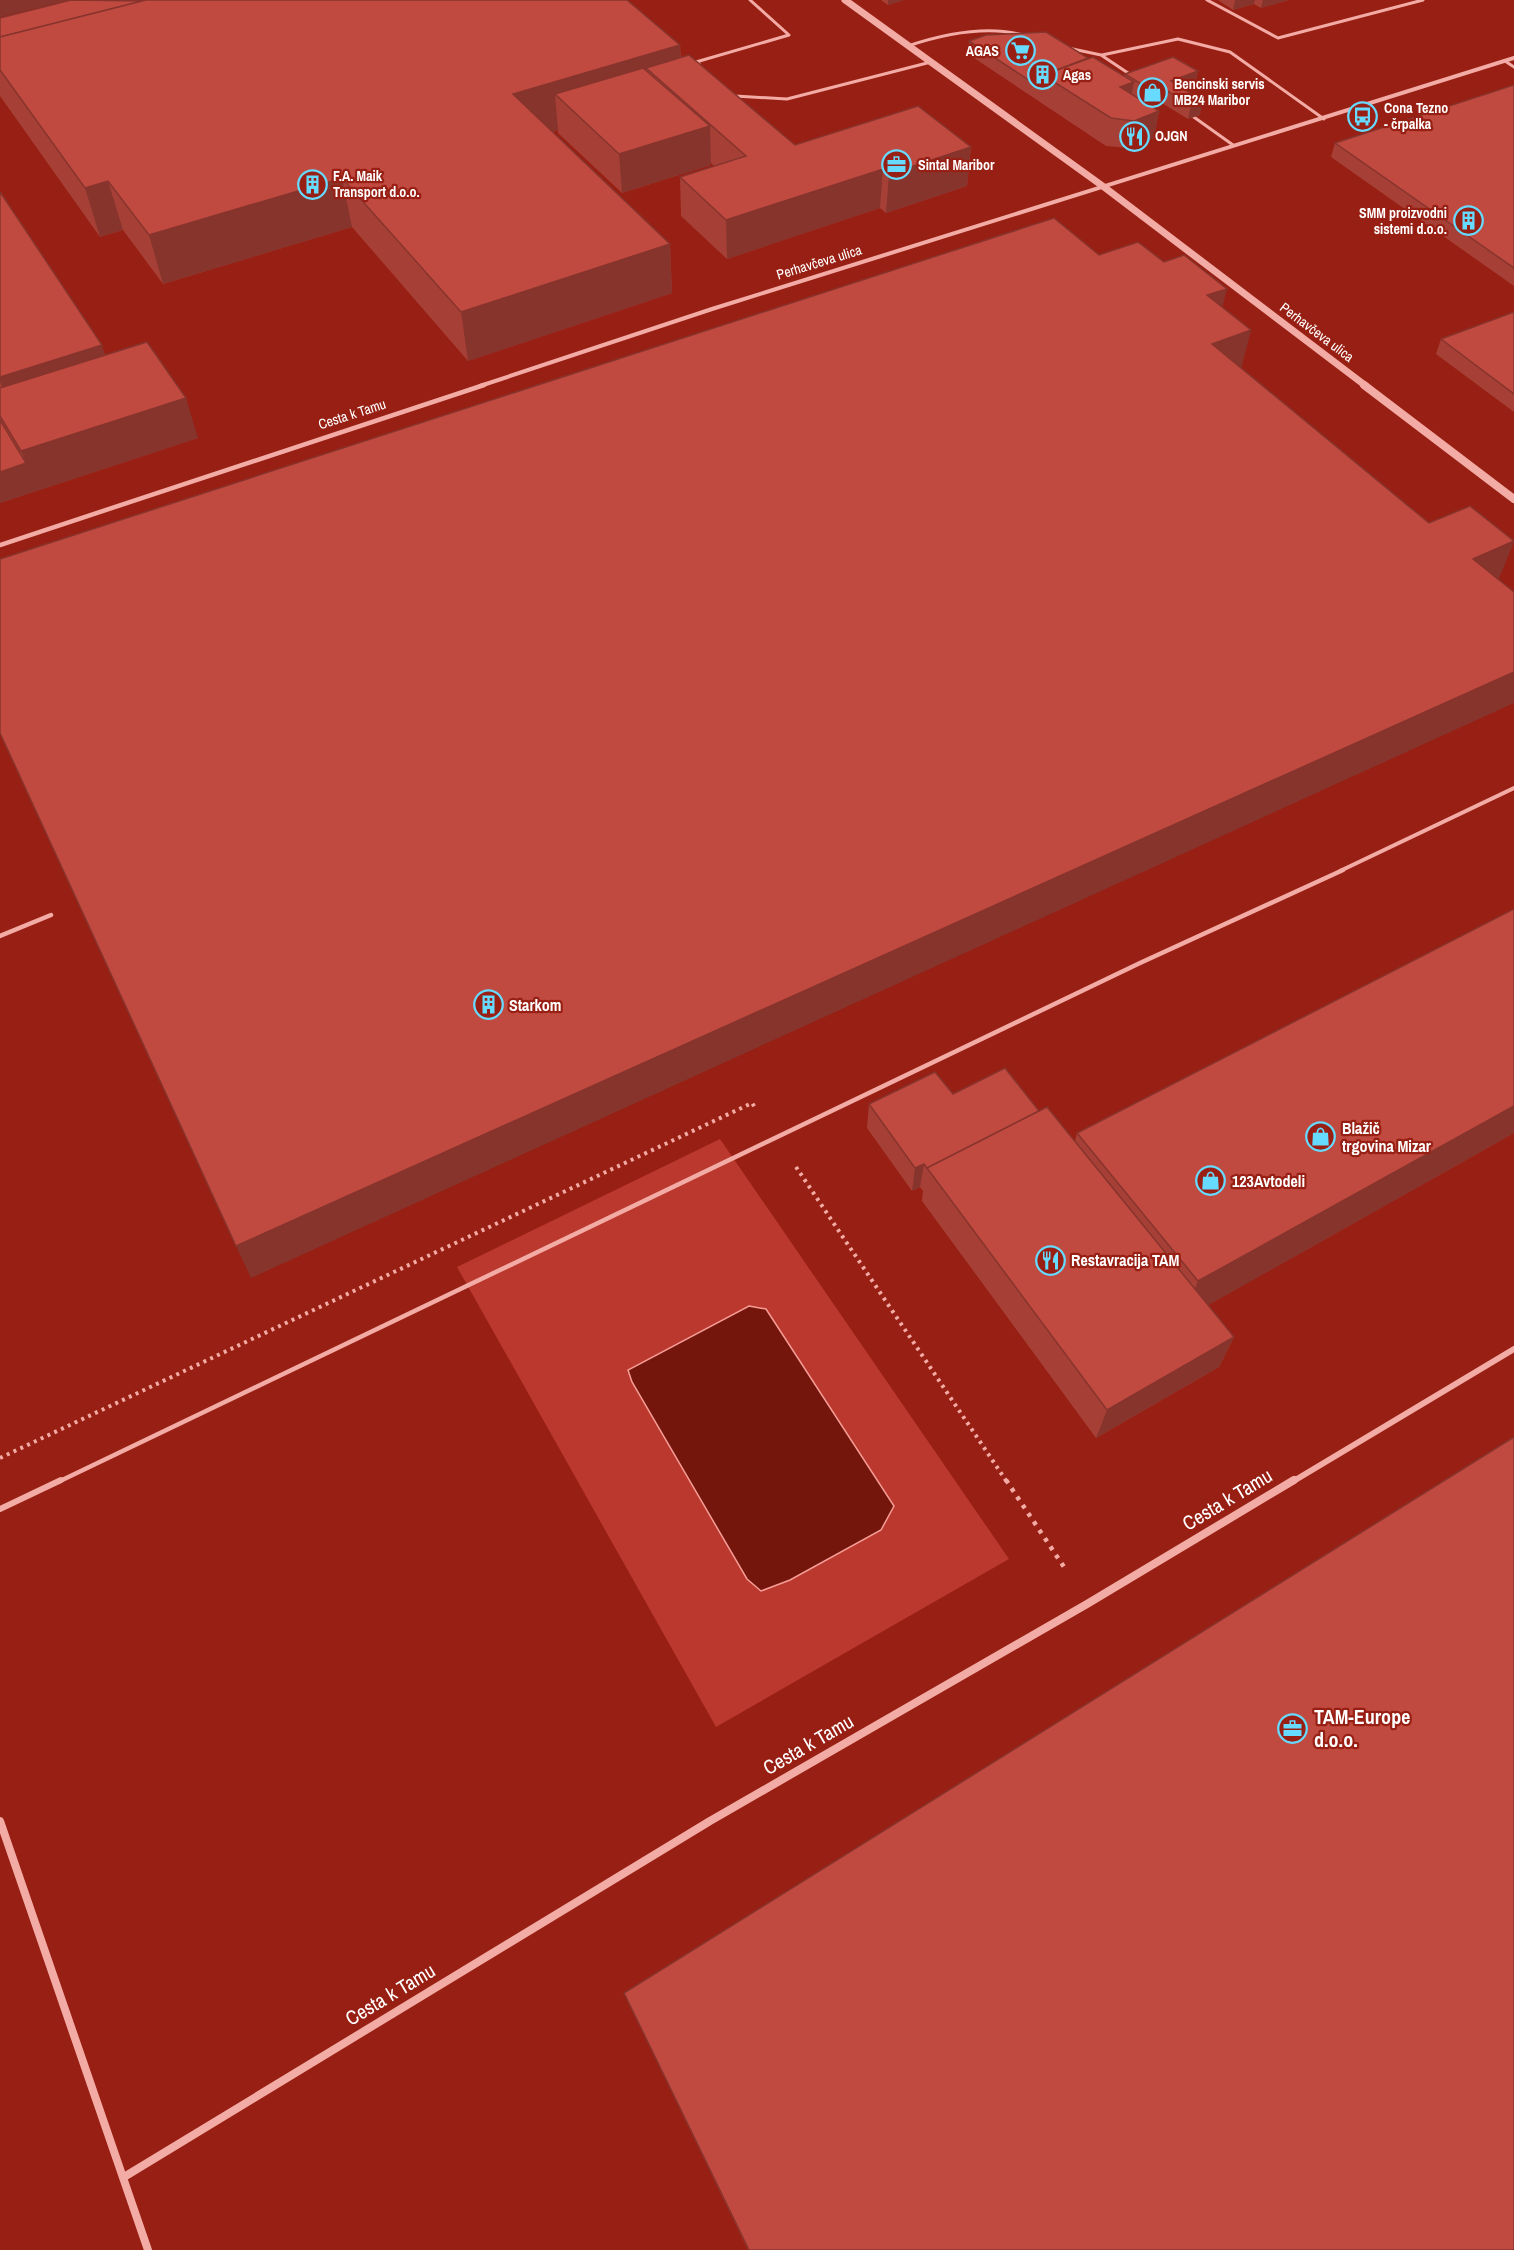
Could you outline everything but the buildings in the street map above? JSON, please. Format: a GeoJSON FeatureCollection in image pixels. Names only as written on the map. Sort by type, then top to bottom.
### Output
{"type":"FeatureCollection","features":[{"type":"Feature","properties":{"kind":"street","name":"Perhavčeva ulica"},"geometry":{"type":"LineString","coordinates":[[845,0],[1104,187],[1514,498]]}},
{"type":"Feature","properties":{"kind":"street","name":"Perhavčeva ulica"},"geometry":{"type":"LineString","coordinates":[[712,309],[1514,58]]}},
{"type":"Feature","properties":{"kind":"street","name":"Cesta k Tamu"},"geometry":{"type":"LineString","coordinates":[[0,545],[712,309]]}},
{"type":"Feature","properties":{"kind":"street","name":"Cesta k Tamu"},"geometry":{"type":"LineString","coordinates":[[124,2177],[710,1821],[1087,1604],[1514,1349]]}},
{"type":"Feature","properties":{"kind":"street"},"geometry":{"type":"LineString","coordinates":[[0,1821],[148,2250]]}},
{"type":"Feature","properties":{"kind":"lane"},"geometry":{"type":"LineString","coordinates":[[704,69],[696,62],[789,34],[750,0]]}},
{"type":"Feature","properties":{"kind":"lane"},"geometry":{"type":"LineString","coordinates":[[1207,0],[1278,38],[1423,0]]}},
{"type":"Feature","properties":{"kind":"lane"},"geometry":{"type":"LineString","coordinates":[[908,46],[952,35],[1013,31],[1031,38]]}},
{"type":"Feature","properties":{"kind":"lane"},"geometry":{"type":"LineString","coordinates":[[1101,55],[1178,39],[1230,52],[1324,119]]}},
{"type":"Feature","properties":{"kind":"lane"},"geometry":{"type":"LineString","coordinates":[[1060,47],[1101,55],[1140,81]]}},
{"type":"Feature","properties":{"kind":"lane"},"geometry":{"type":"LineString","coordinates":[[1504,61],[1514,67]]}},
{"type":"Feature","properties":{"kind":"lane"},"geometry":{"type":"LineString","coordinates":[[727,89],[735,96],[787,99],[931,62]]}},
{"type":"Feature","properties":{"kind":"lane"},"geometry":{"type":"LineString","coordinates":[[1188,113],[1233,145]]}},
{"type":"Feature","properties":{"kind":"lane"},"geometry":{"type":"LineString","coordinates":[[0,1509],[385,1328],[1201,934],[1443,824],[1514,788]]}},
{"type":"Feature","properties":{"kind":"lane"},"geometry":{"type":"LineString","coordinates":[[0,936],[51,915]]}},
{"type":"Feature","properties":{"kind":"path"},"geometry":{"type":"LineString","coordinates":[[0,1458],[752,1103],[1066,1570]]}},
{"type":"Feature","properties":{"kind":"shaded area"},"geometry":{"type":"Polygon","coordinates":[[[720,1139],[1009,1559],[716,1727],[457,1267],[720,1139]]]}},
{"type":"Feature","properties":{"kind":"shaded area"},"geometry":{"type":"Polygon","coordinates":[[[749,1306],[766,1309],[894,1506],[881,1530],[790,1580],[761,1591],[747,1579],[632,1382],[628,1370],[749,1306]]]}},
{"type":"Feature","properties":{"kind":"place","name":"AGAS"},"geometry":{"type":"Point","coordinates":[1020,51]}},
{"type":"Feature","properties":{"kind":"place","name":"Agas"},"geometry":{"type":"Point","coordinates":[1042,75]}},
{"type":"Feature","properties":{"kind":"place","name":"Bencinski servis MB24 Maribor"},"geometry":{"type":"Point","coordinates":[1153,92]}},
{"type":"Feature","properties":{"kind":"place","name":"Cona Tezno - črpalka"},"geometry":{"type":"Point","coordinates":[1363,116]}},
{"type":"Feature","properties":{"kind":"place","name":"OJGN"},"geometry":{"type":"Point","coordinates":[1134,136]}},
{"type":"Feature","properties":{"kind":"place","name":"Sintal Maribor"},"geometry":{"type":"Point","coordinates":[897,165]}},
{"type":"Feature","properties":{"kind":"place","name":"F.A. Maik Transport d.o.o."},"geometry":{"type":"Point","coordinates":[312,184]}},
{"type":"Feature","properties":{"kind":"place","name":"SMM proizvodni sistemi d.o.o."},"geometry":{"type":"Point","coordinates":[1468,221]}},
{"type":"Feature","properties":{"kind":"place","name":"Starkom"},"geometry":{"type":"Point","coordinates":[488,1005]}},
{"type":"Feature","properties":{"kind":"place","name":"Blažič trgovina Mizar"},"geometry":{"type":"Point","coordinates":[1321,1137]}},
{"type":"Feature","properties":{"kind":"place","name":"123Avtodeli"},"geometry":{"type":"Point","coordinates":[1211,1181]}},
{"type":"Feature","properties":{"kind":"place","name":"Restavracija TAM"},"geometry":{"type":"Point","coordinates":[1050,1260]}},
{"type":"Feature","properties":{"kind":"place","name":"TAM-Europe d.o.o."},"geometry":{"type":"Point","coordinates":[1293,1728]}}]}
